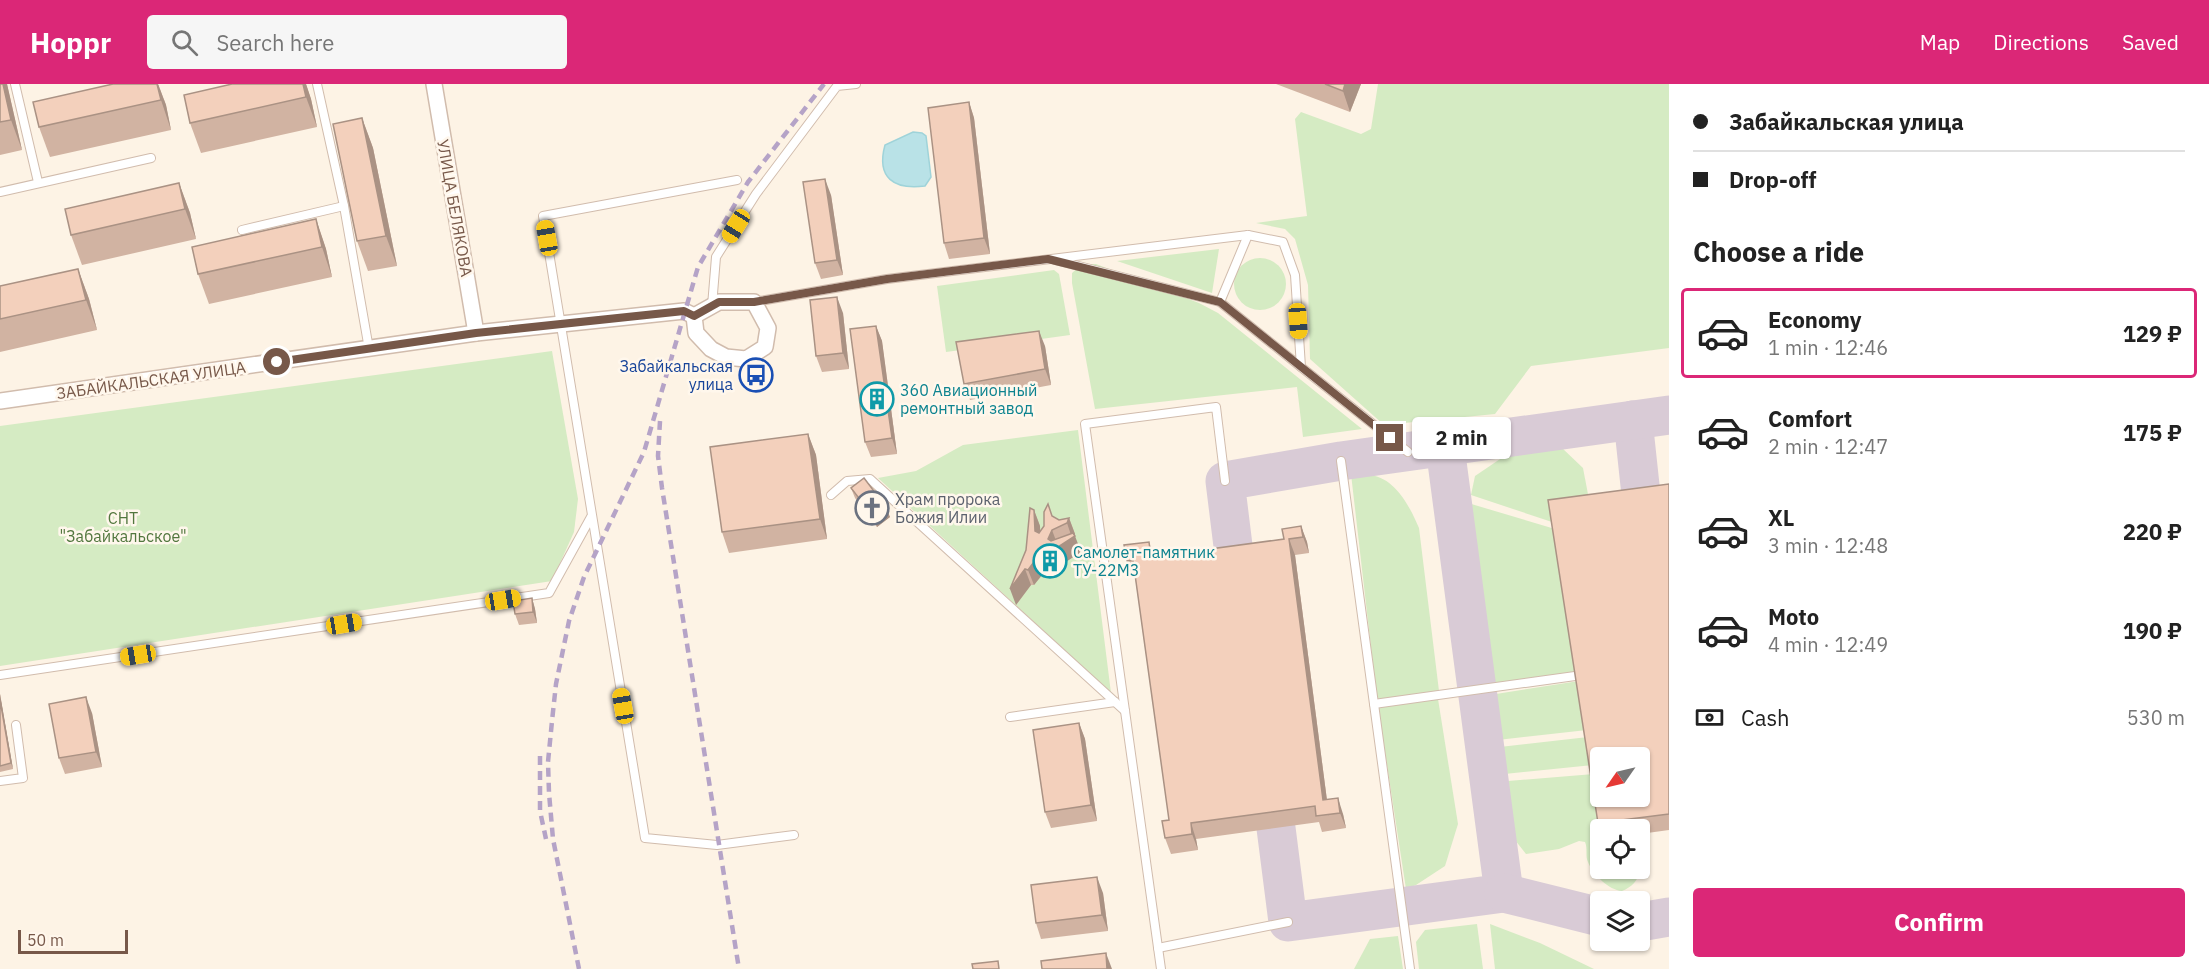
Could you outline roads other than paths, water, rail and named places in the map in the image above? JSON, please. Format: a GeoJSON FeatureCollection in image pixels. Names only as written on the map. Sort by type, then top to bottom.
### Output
{"type":"FeatureCollection","features":[{"type":"Feature","properties":{"kind":"street","name":"УЛИЦА БЕЛЯКОВА"},"geometry":{"type":"LineString","coordinates":[[434,84],[476,333]]}},
{"type":"Feature","properties":{"kind":"street"},"geometry":{"type":"LineString","coordinates":[[719,302],[754,302],[768,328],[765,346],[746,359],[726,357],[711,349],[696,333],[694,316],[719,302]]}},
{"type":"Feature","properties":{"kind":"street","name":"ЗАБАЙКАЛЬСКАЯ УЛИЦА"},"geometry":{"type":"LineString","coordinates":[[0,402],[476,333],[684,311],[694,316]]}},
{"type":"Feature","properties":{"kind":"lane"},"geometry":{"type":"LineString","coordinates":[[15,84],[38,182]]}},
{"type":"Feature","properties":{"kind":"lane"},"geometry":{"type":"LineString","coordinates":[[317,84],[344,206],[369,349]]}},
{"type":"Feature","properties":{"kind":"lane"},"geometry":{"type":"LineString","coordinates":[[712,306],[716,257],[756,194],[837,86],[856,84]]}},
{"type":"Feature","properties":{"kind":"lane"},"geometry":{"type":"LineString","coordinates":[[0,192],[151,158]]}},
{"type":"Feature","properties":{"kind":"lane"},"geometry":{"type":"LineString","coordinates":[[737,180],[543,216],[645,838],[717,845],[794,835]]}},
{"type":"Feature","properties":{"kind":"lane"},"geometry":{"type":"LineString","coordinates":[[242,230],[344,206]]}},
{"type":"Feature","properties":{"kind":"lane"},"geometry":{"type":"LineString","coordinates":[[1220,302],[1248,235]]}},
{"type":"Feature","properties":{"kind":"lane"},"geometry":{"type":"LineString","coordinates":[[754,302],[887,279],[1248,235],[1283,242],[1295,275],[1301,367]]}},
{"type":"Feature","properties":{"kind":"lane"},"geometry":{"type":"LineString","coordinates":[[1048,259],[1220,302],[1408,452]]}},
{"type":"Feature","properties":{"kind":"lane"},"geometry":{"type":"LineString","coordinates":[[1161,969],[1085,424],[1216,407],[1225,480]]}},
{"type":"Feature","properties":{"kind":"lane"},"geometry":{"type":"LineString","coordinates":[[1341,461],[1410,969]]}},
{"type":"Feature","properties":{"kind":"lane"},"geometry":{"type":"LineString","coordinates":[[831,495],[847,481],[870,478],[1125,711]]}},
{"type":"Feature","properties":{"kind":"lane"},"geometry":{"type":"LineString","coordinates":[[0,675],[549,593],[591,517]]}},
{"type":"Feature","properties":{"kind":"lane"},"geometry":{"type":"LineString","coordinates":[[1374,704],[1575,676]]}},
{"type":"Feature","properties":{"kind":"lane"},"geometry":{"type":"LineString","coordinates":[[1010,717],[1115,702]]}},
{"type":"Feature","properties":{"kind":"lane"},"geometry":{"type":"LineString","coordinates":[[0,781],[23,778],[16,725]]}},
{"type":"Feature","properties":{"kind":"lane"},"geometry":{"type":"LineString","coordinates":[[1158,948],[1288,922]]}},
{"type":"Feature","properties":{"kind":"water"},"geometry":{"type":"Polygon","coordinates":[[[913,132],[926,136],[931,177],[925,186],[904,186],[896,183],[886,174],[883,166],[885,145],[913,132]]]}},
{"type":"Feature","properties":{"kind":"railway"},"geometry":{"type":"LineString","coordinates":[[579,969],[553,839],[548,762],[556,684],[569,621],[584,577],[644,452],[698,267],[748,182],[824,84]]}},
{"type":"Feature","properties":{"kind":"railway"},"geometry":{"type":"LineString","coordinates":[[660,421],[658,456],[662,488],[739,969]]}},
{"type":"Feature","properties":{"kind":"railway"},"geometry":{"type":"LineString","coordinates":[[540,756],[540,811],[546,839]]}},
{"type":"Feature","properties":{"kind":"place","name":"Забайкальская улица"},"geometry":{"type":"Point","coordinates":[756,375]}},
{"type":"Feature","properties":{"kind":"place","name":"360 Авиационный ремонтный завод"},"geometry":{"type":"Point","coordinates":[877,399]}},
{"type":"Feature","properties":{"kind":"place","name":"Храм пророка Божия Илии"},"geometry":{"type":"Point","coordinates":[872,508]}},
{"type":"Feature","properties":{"kind":"place","name":"Самолет-памятник ТУ-22М3"},"geometry":{"type":"Point","coordinates":[1050,561]}},
{"type":"Feature","properties":{"kind":"park label","name":"СНТ \"Забайкальское\""},"geometry":{"type":"Point","coordinates":[123,527]}}]}
